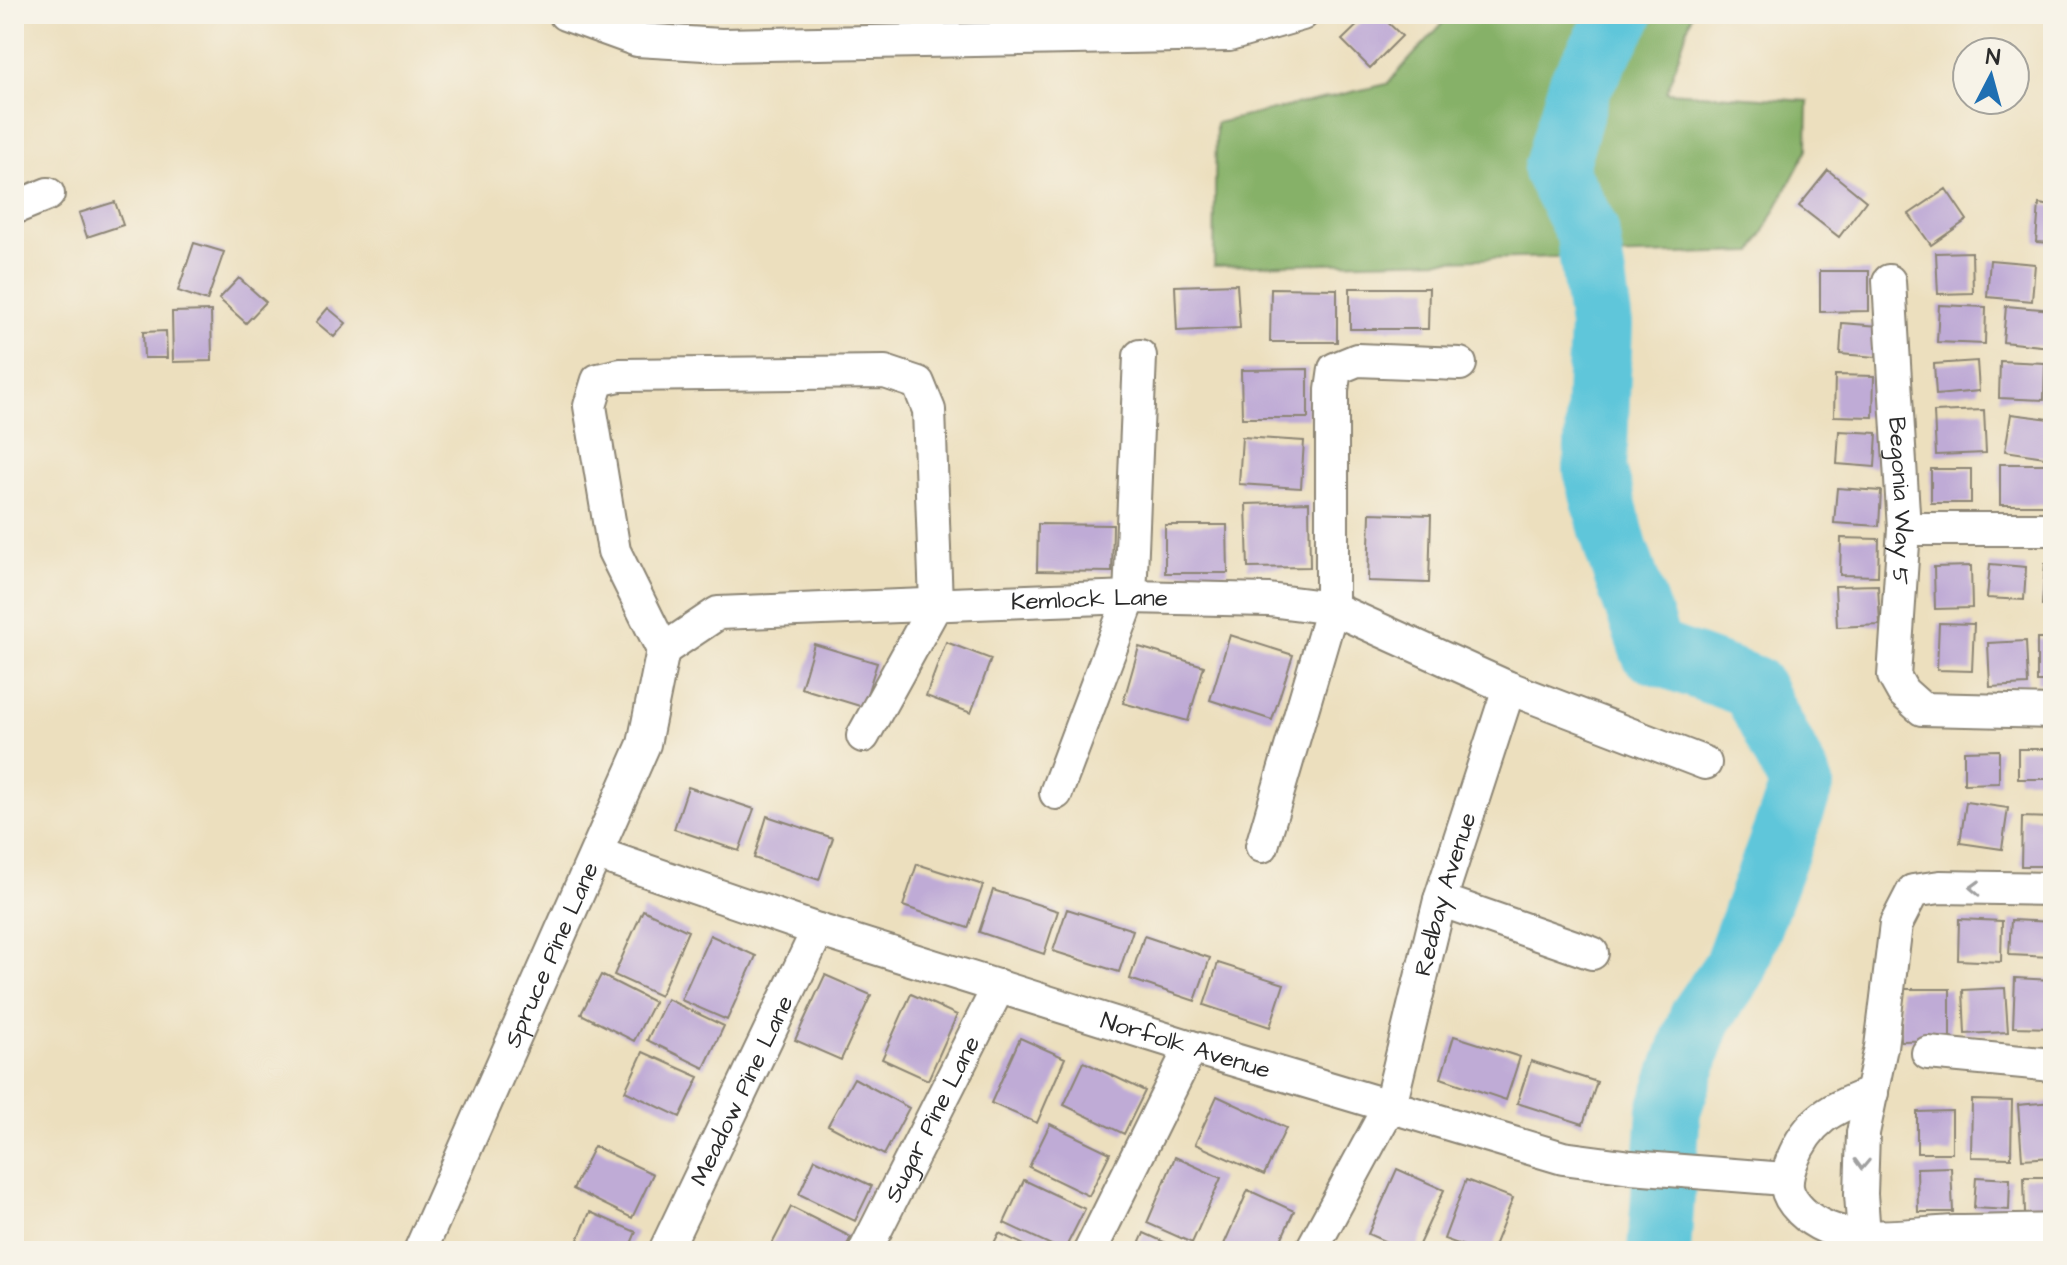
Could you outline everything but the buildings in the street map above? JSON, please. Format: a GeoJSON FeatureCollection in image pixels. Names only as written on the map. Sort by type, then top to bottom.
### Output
{"type":"FeatureCollection","features":[{"type":"Feature","properties":{"kind":"street"},"geometry":{"type":"LineString","coordinates":[[565,14],[637,40],[721,45],[1229,35],[1302,14]]}},
{"type":"Feature","properties":{"kind":"street"},"geometry":{"type":"LineString","coordinates":[[14,208],[48,194]]}},
{"type":"Feature","properties":{"kind":"street","name":"Begonia Way 5"},"geometry":{"type":"LineString","coordinates":[[1889,281],[1904,529],[1894,676],[1903,692],[1922,709],[2053,712]]}},
{"type":"Feature","properties":{"kind":"street"},"geometry":{"type":"LineString","coordinates":[[1056,793],[1130,597],[1140,356]]}},
{"type":"Feature","properties":{"kind":"street"},"geometry":{"type":"LineString","coordinates":[[1262,846],[1332,608],[1332,390],[1335,369],[1357,360],[1460,364]]}},
{"type":"Feature","properties":{"kind":"street"},"geometry":{"type":"LineString","coordinates":[[663,650],[614,551],[590,406],[598,380],[620,375],[885,372],[918,383],[929,410],[936,604],[863,736]]}},
{"type":"Feature","properties":{"kind":"street"},"geometry":{"type":"LineString","coordinates":[[1904,529],[2053,529]]}},
{"type":"Feature","properties":{"kind":"street","name":"Kemlock Lane"},"geometry":{"type":"LineString","coordinates":[[663,650],[718,613],[1130,597],[1269,600],[1332,608],[1509,688],[1705,763]]}},
{"type":"Feature","properties":{"kind":"street","name":"Spruce Pine Lane"},"geometry":{"type":"LineString","coordinates":[[420,1251],[644,744],[663,650]]}},
{"type":"Feature","properties":{"kind":"street","name":"Redbay Avenue"},"geometry":{"type":"LineString","coordinates":[[1311,1251],[1390,1105],[1440,900],[1509,688]]}},
{"type":"Feature","properties":{"kind":"street","name":"Norfolk Avenue"},"geometry":{"type":"LineString","coordinates":[[598,854],[818,930],[1191,1047],[1563,1158],[1631,1167],[1776,1178]]}},
{"type":"Feature","properties":{"kind":"street"},"geometry":{"type":"LineString","coordinates":[[1864,1236],[1861,1194],[1863,1133],[1881,1047],[1896,924],[1913,891],[1940,887],[2053,889]]}},
{"type":"Feature","properties":{"kind":"street"},"geometry":{"type":"LineString","coordinates":[[1440,900],[1592,953]]}},
{"type":"Feature","properties":{"kind":"street","name":"Meadow Pine Lane"},"geometry":{"type":"LineString","coordinates":[[665,1251],[818,930]]}},
{"type":"Feature","properties":{"kind":"street","name":"Sugar Pine Lane"},"geometry":{"type":"LineString","coordinates":[[865,1251],[999,986]]}},
{"type":"Feature","properties":{"kind":"street"},"geometry":{"type":"LineString","coordinates":[[1090,1251],[1191,1047]]}},
{"type":"Feature","properties":{"kind":"street"},"geometry":{"type":"LineString","coordinates":[[1928,1053],[2053,1065]]}},
{"type":"Feature","properties":{"kind":"street"},"geometry":{"type":"LineString","coordinates":[[1872,1093],[1834,1107],[1815,1122],[1776,1178],[1792,1202],[1806,1215],[1824,1227],[1864,1236],[2053,1230]]}},
{"type":"Feature","properties":{"kind":"green space"},"geometry":{"type":"Polygon","coordinates":[[[1451,14],[1692,14],[1667,92],[1808,101],[1807,150],[1753,252],[1214,266],[1216,123],[1387,84],[1451,14]]]}},
{"type":"Feature","properties":{"kind":"waterway"},"geometry":{"type":"LineString","coordinates":[[1622,14],[1580,85],[1555,170],[1587,231],[1601,325],[1595,470],[1616,548],[1652,651],[1752,687],[1802,785],[1734,969],[1701,1017],[1669,1110],[1659,1251]]}}]}
